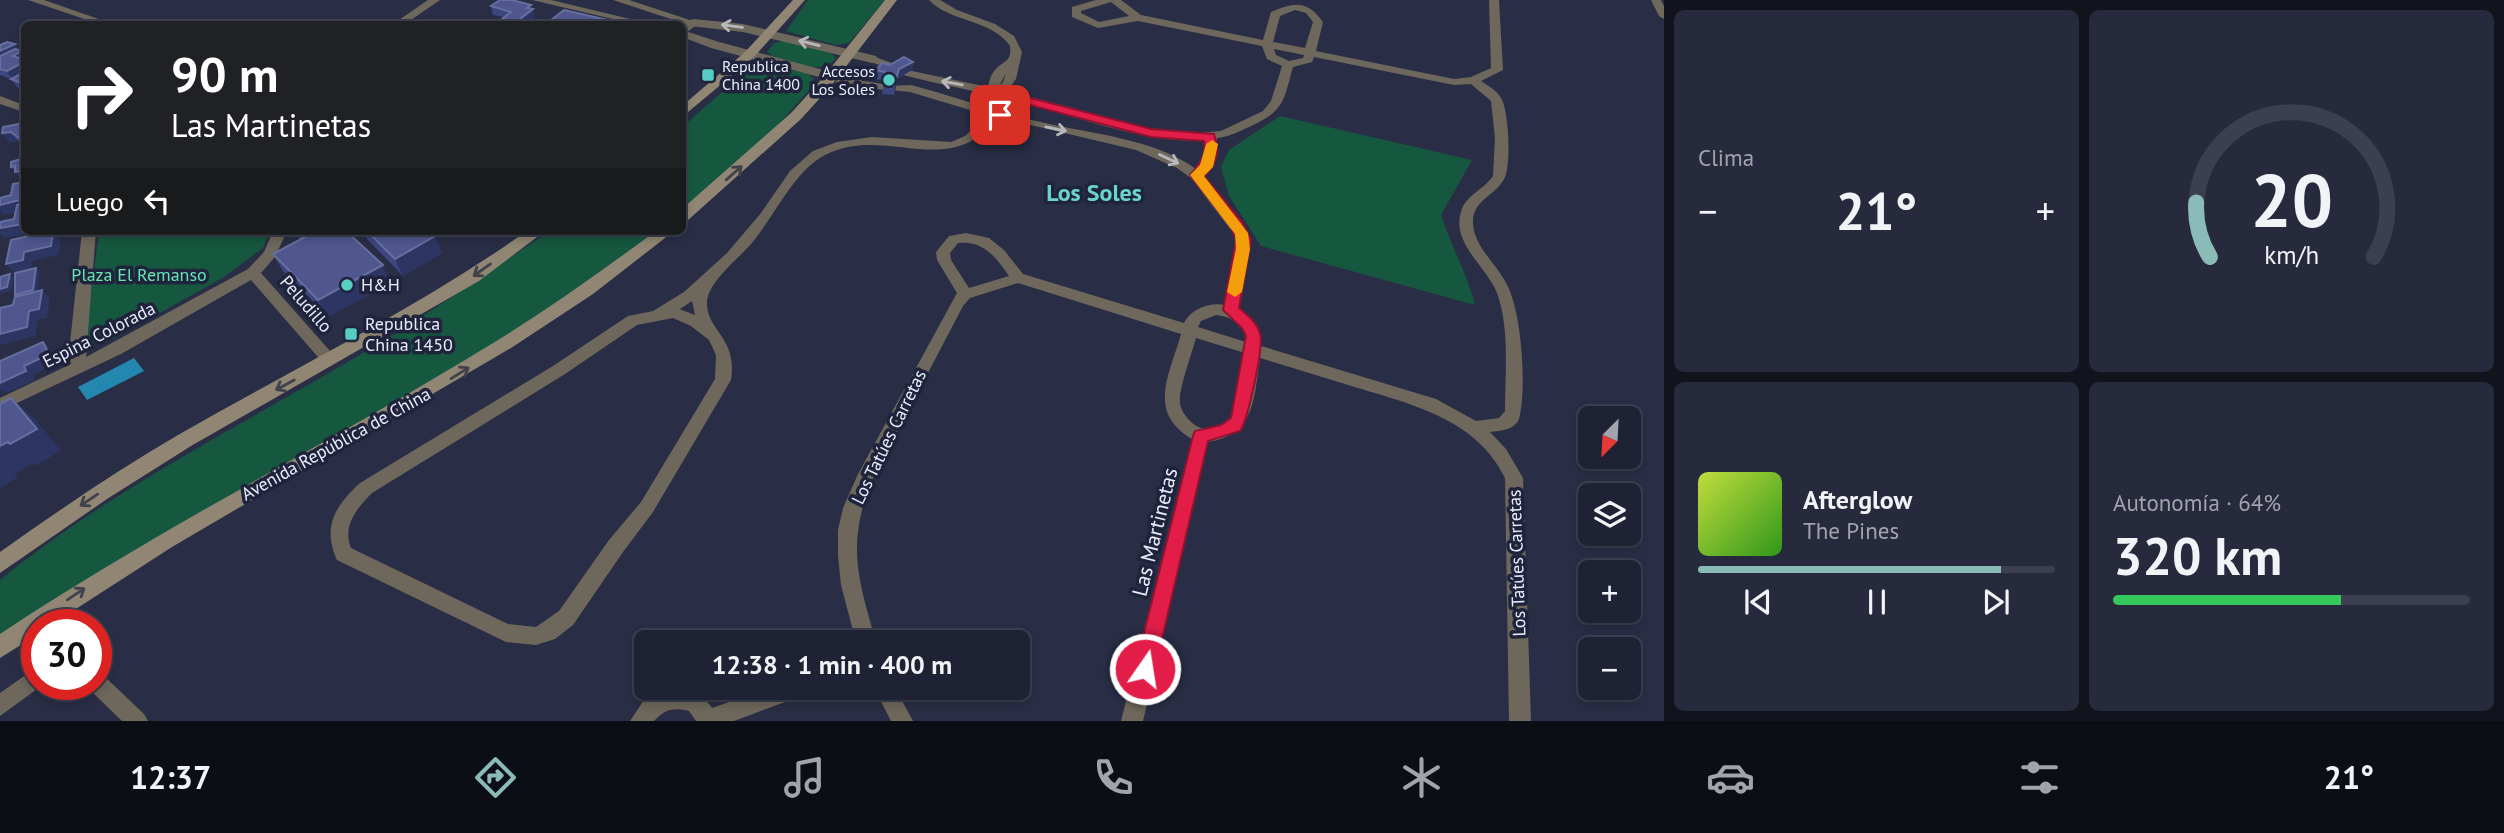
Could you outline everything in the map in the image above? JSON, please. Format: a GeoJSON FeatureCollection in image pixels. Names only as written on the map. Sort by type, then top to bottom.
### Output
{"type":"FeatureCollection","features":[{"type":"Feature","properties":{"kind":"main road"},"geometry":{"type":"LineString","coordinates":[[686,110],[749,55],[799,0]]}},
{"type":"Feature","properties":{"kind":"main road"},"geometry":{"type":"LineString","coordinates":[[686,214],[778,134],[832,76],[891,0]]}},
{"type":"Feature","properties":{"kind":"main road"},"geometry":{"type":"LineString","coordinates":[[0,564],[51,526],[132,473],[473,277],[531,235]]}},
{"type":"Feature","properties":{"kind":"main road","name":"Avenida República de China"},"geometry":{"type":"LineString","coordinates":[[0,647],[92,583],[166,539],[429,392],[565,305],[661,235]]}},
{"type":"Feature","properties":{"kind":"street"},"geometry":{"type":"LineString","coordinates":[[33,0],[99,21]]}},
{"type":"Feature","properties":{"kind":"street"},"geometry":{"type":"LineString","coordinates":[[408,0],[431,2]]}},
{"type":"Feature","properties":{"kind":"street"},"geometry":{"type":"LineString","coordinates":[[537,0],[630,21]]}},
{"type":"Feature","properties":{"kind":"street"},"geometry":{"type":"LineString","coordinates":[[934,0],[948,10],[1009,38],[1017,48],[1011,65],[999,72],[993,86],[996,92]]}},
{"type":"Feature","properties":{"kind":"street"},"geometry":{"type":"LineString","coordinates":[[1107,0],[1081,6],[1076,9],[1076,15],[1098,25],[1138,18],[1446,82],[1473,80],[1497,70],[1493,0]]}},
{"type":"Feature","properties":{"kind":"street"},"geometry":{"type":"LineString","coordinates":[[1115,0],[1138,18]]}},
{"type":"Feature","properties":{"kind":"street"},"geometry":{"type":"LineString","coordinates":[[1656,0],[1664,16]]}},
{"type":"Feature","properties":{"kind":"street"},"geometry":{"type":"LineString","coordinates":[[621,1],[694,23],[768,33],[872,59],[902,71],[996,92],[1151,133],[1185,138],[1210,137],[1246,126],[1274,108],[1288,65]]}},
{"type":"Feature","properties":{"kind":"street"},"geometry":{"type":"LineString","coordinates":[[402,21],[431,2]]}},
{"type":"Feature","properties":{"kind":"street"},"geometry":{"type":"LineString","coordinates":[[1302,3],[1318,22],[1311,53],[1303,63],[1288,65],[1271,57],[1267,44],[1275,14],[1302,3]]}},
{"type":"Feature","properties":{"kind":"street"},"geometry":{"type":"LineString","coordinates":[[559,16],[569,8]]}},
{"type":"Feature","properties":{"kind":"street"},"geometry":{"type":"LineString","coordinates":[[686,30],[694,23]]}},
{"type":"Feature","properties":{"kind":"street"},"geometry":{"type":"LineString","coordinates":[[686,34],[749,55],[856,83],[917,91],[986,111],[1140,147],[1175,161],[1196,175],[1237,226],[1244,240],[1231,310]]}},
{"type":"Feature","properties":{"kind":"street"},"geometry":{"type":"LineString","coordinates":[[1473,80],[1498,103],[1501,166],[1496,181],[1471,203],[1466,221],[1473,246],[1498,279],[1507,302],[1513,411],[1511,419],[1503,424],[1473,428]]}},
{"type":"Feature","properties":{"kind":"street"},"geometry":{"type":"LineString","coordinates":[[705,282],[699,303],[707,328],[722,346],[726,357],[726,372],[719,390],[691,430],[647,508],[616,546],[566,618],[548,632],[536,636],[506,633],[344,554],[340,548],[341,521],[346,509],[366,488],[559,370],[633,320],[677,304],[705,282],[755,231],[798,172],[818,153],[845,145],[881,141],[937,147],[954,145],[977,135],[987,121],[986,111],[996,92]]}},
{"type":"Feature","properties":{"kind":"street"},"geometry":{"type":"LineString","coordinates":[[0,100],[21,108]]}},
{"type":"Feature","properties":{"kind":"street"},"geometry":{"type":"LineString","coordinates":[[1196,175],[1206,167],[1212,150],[1210,137]]}},
{"type":"Feature","properties":{"kind":"street"},"geometry":{"type":"LineString","coordinates":[[79,368],[77,352],[89,235]]}},
{"type":"Feature","properties":{"kind":"street","name":"Espina Colorada"},"geometry":{"type":"LineString","coordinates":[[0,405],[79,368],[253,273],[263,264],[278,237]]}},
{"type":"Feature","properties":{"kind":"street"},"geometry":{"type":"LineString","coordinates":[[977,238],[998,250],[1018,278],[965,294],[944,260],[943,251],[954,239],[977,238]]}},
{"type":"Feature","properties":{"kind":"street","name":"Peludillo"},"geometry":{"type":"LineString","coordinates":[[253,273],[330,360]]}},
{"type":"Feature","properties":{"kind":"street","name":"Los Tatúes Carretas"},"geometry":{"type":"LineString","coordinates":[[1018,278],[1430,404],[1461,418],[1473,428],[1502,457],[1514,478],[1520,721]]}},
{"type":"Feature","properties":{"kind":"street","name":"Los Tatúes Carretas"},"geometry":{"type":"LineString","coordinates":[[862,630],[847,556],[847,530],[852,509],[864,479],[957,303],[965,294]]}},
{"type":"Feature","properties":{"kind":"street"},"geometry":{"type":"LineString","coordinates":[[1231,310],[1249,325],[1254,336],[1239,419],[1234,427],[1224,432],[1201,436],[1181,423],[1171,402],[1189,330],[1196,317],[1206,312],[1231,310]]}},
{"type":"Feature","properties":{"kind":"street"},"geometry":{"type":"LineString","coordinates":[[651,315],[673,313],[707,328]]}},
{"type":"Feature","properties":{"kind":"street","name":"Las Martinetas"},"geometry":{"type":"LineString","coordinates":[[1132,721],[1201,436]]}},
{"type":"Feature","properties":{"kind":"street"},"geometry":{"type":"LineString","coordinates":[[0,706],[21,690]]}},
{"type":"Feature","properties":{"kind":"street"},"geometry":{"type":"LineString","coordinates":[[112,697],[137,721]]}},
{"type":"Feature","properties":{"kind":"street"},"geometry":{"type":"LineString","coordinates":[[641,721],[655,704],[676,697],[696,703],[708,721],[765,700]]}},
{"type":"Feature","properties":{"kind":"street"},"geometry":{"type":"LineString","coordinates":[[891,700],[902,721]]}},
{"type":"Feature","properties":{"kind":"green space"},"geometry":{"type":"Polygon","coordinates":[[[808,0],[885,0],[849,43],[836,45],[786,31],[808,0]]]}},
{"type":"Feature","properties":{"kind":"green space"},"geometry":{"type":"Polygon","coordinates":[[[784,41],[831,53],[836,58],[830,64],[815,67],[772,56],[767,52],[774,43],[784,41]]]}},
{"type":"Feature","properties":{"kind":"green space"},"geometry":{"type":"Polygon","coordinates":[[[761,63],[809,74],[816,82],[778,125],[686,207],[686,124],[750,68],[761,63]]]}},
{"type":"Feature","properties":{"kind":"green space"},"geometry":{"type":"Polygon","coordinates":[[[1280,116],[1472,160],[1441,215],[1475,305],[1261,246],[1229,196],[1221,167],[1229,150],[1280,116]]]}},
{"type":"Feature","properties":{"kind":"green space","name":"Plaza El Remanso"},"geometry":{"type":"Polygon","coordinates":[[[98,235],[268,235],[263,248],[224,277],[111,340],[91,343],[86,335],[98,235]]]}},
{"type":"Feature","properties":{"kind":"green space"},"geometry":{"type":"Polygon","coordinates":[[[544,235],[650,235],[523,325],[477,354],[176,526],[43,609],[21,609],[21,624],[0,638],[0,580],[44,546],[135,485],[395,333],[544,235]]]}},
{"type":"Feature","properties":{"kind":"water"},"geometry":{"type":"Polygon","coordinates":[[[134,358],[144,371],[87,400],[78,387],[134,358]]]}},
{"type":"Feature","properties":{"kind":"building"},"geometry":{"type":"Polygon","coordinates":[[[500,0],[512,0],[531,5],[527,8],[533,9],[517,21],[511,21],[502,19],[511,12],[491,6],[500,0]]]}},
{"type":"Feature","properties":{"kind":"building"},"geometry":{"type":"Polygon","coordinates":[[[564,10],[612,21],[550,21],[564,10]]]}},
{"type":"Feature","properties":{"kind":"building"},"geometry":{"type":"Polygon","coordinates":[[[7,42],[15,44],[0,51],[0,45],[7,42]]]}},
{"type":"Feature","properties":{"kind":"building"},"geometry":{"type":"Polygon","coordinates":[[[15,49],[21,51],[13,56],[21,59],[21,64],[7,71],[0,69],[0,56],[15,49]]]}},
{"type":"Feature","properties":{"kind":"building"},"geometry":{"type":"Polygon","coordinates":[[[904,57],[913,62],[899,69],[894,86],[883,85],[885,72],[876,70],[882,63],[890,65],[904,57]]]}},
{"type":"Feature","properties":{"kind":"building"},"geometry":{"type":"Polygon","coordinates":[[[21,74],[21,83],[11,79],[21,74]]]}},
{"type":"Feature","properties":{"kind":"building"},"geometry":{"type":"Polygon","coordinates":[[[21,124],[21,140],[11,132],[2,133],[3,127],[21,124]]]}},
{"type":"Feature","properties":{"kind":"building"},"geometry":{"type":"Polygon","coordinates":[[[21,159],[21,171],[15,172],[15,166],[11,167],[11,162],[21,159]]]}},
{"type":"Feature","properties":{"kind":"building"},"geometry":{"type":"Polygon","coordinates":[[[21,183],[21,200],[0,205],[0,198],[11,195],[13,184],[21,183]]]}},
{"type":"Feature","properties":{"kind":"building"},"geometry":{"type":"Polygon","coordinates":[[[21,204],[21,224],[0,228],[0,222],[14,219],[17,205],[21,204]]]}},
{"type":"Feature","properties":{"kind":"building"},"geometry":{"type":"Polygon","coordinates":[[[33,235],[52,235],[51,246],[24,252],[23,260],[6,264],[11,240],[33,235]]]}},
{"type":"Feature","properties":{"kind":"building"},"geometry":{"type":"Polygon","coordinates":[[[303,235],[350,235],[383,265],[318,300],[273,254],[305,237],[303,235]]]}},
{"type":"Feature","properties":{"kind":"building"},"geometry":{"type":"Polygon","coordinates":[[[371,235],[435,236],[395,259],[371,235]]]}},
{"type":"Feature","properties":{"kind":"building"},"geometry":{"type":"Polygon","coordinates":[[[36,268],[33,290],[15,295],[15,273],[36,268]]]}},
{"type":"Feature","properties":{"kind":"building"},"geometry":{"type":"Polygon","coordinates":[[[10,274],[7,287],[0,289],[0,277],[10,274]]]}},
{"type":"Feature","properties":{"kind":"building"},"geometry":{"type":"Polygon","coordinates":[[[42,290],[39,309],[29,311],[27,327],[0,334],[0,308],[13,305],[15,297],[42,290]]]}},
{"type":"Feature","properties":{"kind":"building"},"geometry":{"type":"Polygon","coordinates":[[[43,342],[49,354],[24,366],[26,371],[0,383],[0,361],[43,342]]]}},
{"type":"Feature","properties":{"kind":"building"},"geometry":{"type":"Polygon","coordinates":[[[11,398],[37,429],[10,444],[8,442],[0,446],[0,404],[11,398]]]}},
{"type":"Feature","properties":{"kind":"slow traffic"},"geometry":{"type":"LineString","coordinates":[[1212,144],[1206,167],[1196,175],[1237,226],[1244,240],[1235,292]]}},
{"type":"Feature","properties":{"kind":"place","name":"Republica China 1400"},"geometry":{"type":"Point","coordinates":[708,75]}},
{"type":"Feature","properties":{"kind":"place","name":"Accesos Los Soles"},"geometry":{"type":"Point","coordinates":[889,80]}},
{"type":"Feature","properties":{"kind":"place","name":"H&H"},"geometry":{"type":"Point","coordinates":[347,285]}},
{"type":"Feature","properties":{"kind":"place","name":"Republica China 1450"},"geometry":{"type":"Point","coordinates":[351,334]}},
{"type":"Feature","properties":{"kind":"district","name":"Los Soles"},"geometry":{"type":"Point","coordinates":[1094,193]}},
{"type":"Feature","properties":{"kind":"route"},"geometry":{"type":"LineString","coordinates":[[1000,115],[986,111],[996,92],[1151,133],[1185,138],[1210,137],[1212,150],[1206,167],[1196,175],[1237,226],[1244,240],[1231,310],[1249,325],[1254,336],[1239,419],[1234,427],[1224,432],[1201,436],[1145,669]]}}]}
